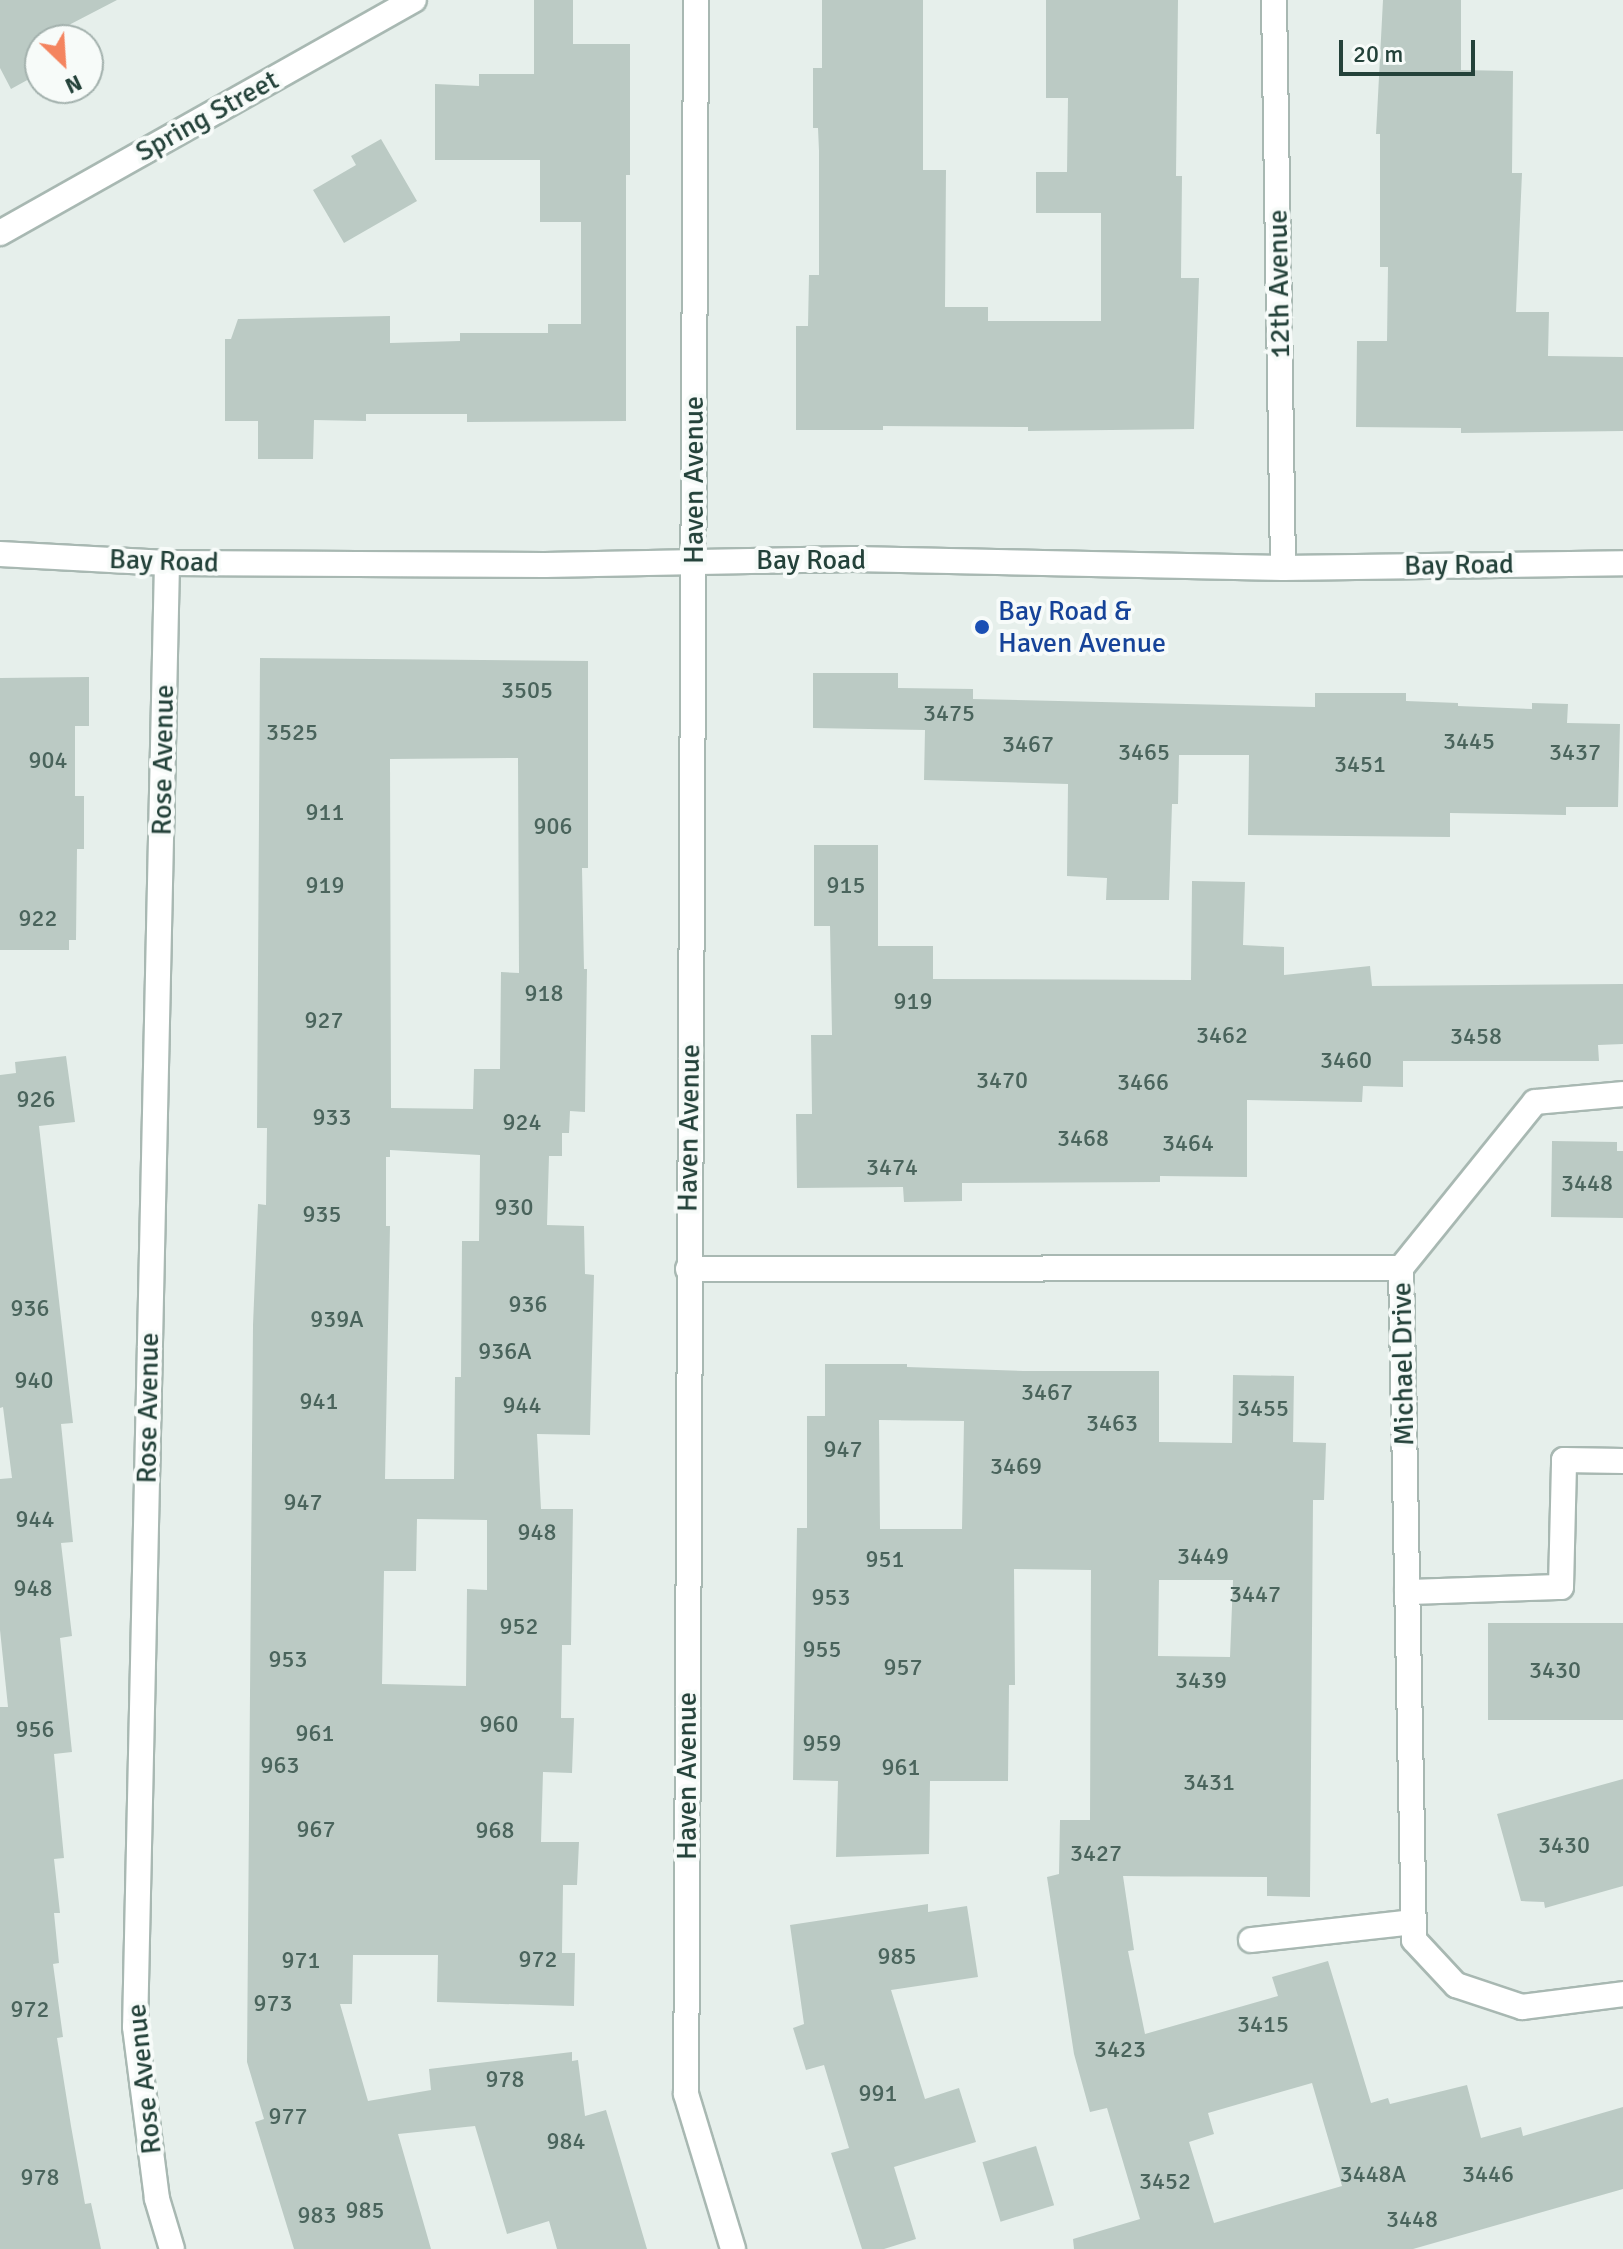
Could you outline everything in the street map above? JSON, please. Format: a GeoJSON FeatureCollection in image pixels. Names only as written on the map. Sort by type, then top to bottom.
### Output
{"type":"FeatureCollection","features":[{"type":"Feature","properties":{"kind":"street","name":"Spring Street"},"geometry":{"type":"LineString","coordinates":[[0,233],[414,0]]}},
{"type":"Feature","properties":{"kind":"street","name":"Haven Avenue"},"geometry":{"type":"LineString","coordinates":[[696,0],[686,2094],[733,2249]]}},
{"type":"Feature","properties":{"kind":"street","name":"12th Avenue"},"geometry":{"type":"LineString","coordinates":[[1274,0],[1283,568]]}},
{"type":"Feature","properties":{"kind":"street","name":"Bay Road"},"geometry":{"type":"LineString","coordinates":[[0,554],[167,563],[545,565],[853,559],[1283,568],[1623,563]]}},
{"type":"Feature","properties":{"kind":"street","name":"Rose Avenue"},"geometry":{"type":"LineString","coordinates":[[167,563],[135,2027],[157,2199],[172,2249]]}},
{"type":"Feature","properties":{"kind":"street"},"geometry":{"type":"LineString","coordinates":[[1401,1268],[1535,1102],[1623,1094]]}},
{"type":"Feature","properties":{"kind":"street","name":"Michael Drive"},"geometry":{"type":"LineString","coordinates":[[688,1269],[1401,1268],[1414,1940],[1456,1985],[1522,2007],[1623,1994]]}},
{"type":"Feature","properties":{"kind":"street"},"geometry":{"type":"LineString","coordinates":[[1407,1592],[1561,1587],[1564,1460],[1623,1461]]}},
{"type":"Feature","properties":{"kind":"street"},"geometry":{"type":"LineString","coordinates":[[1251,1940],[1413,1922]]}},
{"type":"Feature","properties":{"kind":"building"},"geometry":{"type":"Polygon","coordinates":[[[0,0],[117,0],[71,24],[24,24],[24,82],[11,89],[0,68],[0,0]]]}},
{"type":"Feature","properties":{"kind":"building"},"geometry":{"type":"Polygon","coordinates":[[[534,0],[573,0],[573,44],[630,44],[630,175],[626,175],[626,421],[467,422],[467,414],[366,414],[366,421],[314,420],[313,459],[258,459],[258,421],[225,421],[225,339],[231,339],[238,319],[390,316],[390,343],[460,341],[460,333],[548,333],[548,324],[581,324],[581,222],[540,222],[540,160],[435,160],[435,84],[479,86],[479,74],[534,74],[534,0]]]}},
{"type":"Feature","properties":{"kind":"building"},"geometry":{"type":"Polygon","coordinates":[[[822,0],[923,0],[923,170],[946,170],[945,307],[988,307],[988,321],[1101,321],[1101,213],[1036,213],[1036,172],[1067,172],[1068,98],[1046,98],[1046,0],[1178,0],[1176,176],[1182,176],[1181,278],[1199,278],[1194,429],[1028,431],[1028,427],[883,426],[883,430],[796,430],[796,326],[808,326],[809,275],[819,275],[819,151],[818,128],[813,128],[813,68],[822,68],[822,0]]]}},
{"type":"Feature","properties":{"kind":"building"},"geometry":{"type":"Polygon","coordinates":[[[1383,0],[1461,0],[1461,70],[1513,71],[1512,173],[1522,173],[1516,312],[1549,312],[1548,356],[1623,357],[1623,431],[1461,433],[1461,428],[1356,427],[1357,341],[1387,341],[1388,267],[1380,267],[1380,134],[1376,134],[1383,0]]]}},
{"type":"Feature","properties":{"kind":"building"},"geometry":{"type":"Polygon","coordinates":[[[381,139],[417,201],[344,243],[313,190],[356,165],[351,156],[381,139]]]}},
{"type":"Feature","properties":{"kind":"building"},"geometry":{"type":"Polygon","coordinates":[[[260,658],[588,661],[588,868],[582,868],[584,969],[587,969],[585,1112],[570,1111],[569,1133],[562,1133],[562,1156],[549,1156],[547,1225],[584,1226],[585,1274],[594,1275],[590,1435],[537,1434],[541,1509],[573,1509],[571,1645],[562,1645],[561,1718],[574,1718],[572,1773],[543,1772],[541,1842],[579,1842],[577,1885],[563,1885],[562,1953],[575,1953],[574,2006],[437,2002],[438,1955],[353,1955],[352,2004],[340,2004],[368,2101],[431,2090],[429,2069],[572,2052],[572,2061],[578,2060],[585,2116],[606,2110],[647,2249],[557,2249],[549,2221],[507,2234],[475,2126],[398,2134],[431,2249],[294,2249],[255,2122],[264,2119],[247,2062],[253,1325],[258,1204],[266,1205],[267,1128],[257,1128],[260,658]],[[518,758],[390,759],[391,1108],[473,1109],[474,1069],[500,1069],[501,972],[519,973],[518,758]],[[390,1150],[390,1157],[386,1157],[386,1226],[390,1226],[385,1479],[454,1479],[455,1377],[461,1377],[462,1241],[479,1241],[480,1155],[390,1150]],[[417,1519],[416,1571],[384,1571],[382,1684],[466,1686],[467,1589],[487,1590],[487,1520],[417,1519]]]}},
{"type":"Feature","properties":{"kind":"building"},"geometry":{"type":"Polygon","coordinates":[[[813,673],[898,673],[898,688],[973,689],[973,699],[1315,707],[1315,693],[1406,693],[1406,701],[1458,703],[1458,706],[1532,709],[1532,703],[1568,704],[1567,723],[1620,724],[1618,807],[1566,807],[1566,815],[1450,813],[1450,837],[1248,835],[1249,755],[1179,755],[1178,804],[1172,804],[1169,900],[1106,900],[1107,878],[1067,876],[1068,784],[924,780],[925,730],[813,728],[813,673]]]}},
{"type":"Feature","properties":{"kind":"building"},"geometry":{"type":"Polygon","coordinates":[[[89,677],[89,726],[75,726],[75,796],[84,796],[84,849],[77,849],[76,940],[69,940],[69,950],[0,950],[0,678],[89,677]]]}},
{"type":"Feature","properties":{"kind":"building"},"geometry":{"type":"Polygon","coordinates":[[[814,845],[878,845],[878,946],[933,946],[933,979],[1191,980],[1192,881],[1245,882],[1243,945],[1284,947],[1284,975],[1370,966],[1372,986],[1623,984],[1623,1044],[1598,1045],[1599,1061],[1403,1061],[1403,1087],[1363,1086],[1362,1102],[1247,1100],[1247,1177],[1160,1176],[1160,1182],[962,1183],[962,1201],[904,1202],[903,1187],[797,1188],[796,1114],[812,1114],[811,1035],[832,1035],[830,926],[814,926],[814,845]]]}},
{"type":"Feature","properties":{"kind":"building"},"geometry":{"type":"Polygon","coordinates":[[[66,1056],[75,1122],[39,1126],[73,1423],[61,1424],[73,1542],[61,1543],[72,1636],[60,1638],[72,1752],[54,1754],[64,1858],[54,1859],[60,1913],[54,1913],[59,1963],[53,1964],[63,2037],[57,2038],[71,2126],[85,2204],[91,2203],[101,2249],[0,2249],[0,1707],[8,1707],[0,1630],[0,1479],[12,1478],[3,1407],[0,1408],[0,1075],[16,1073],[15,1062],[66,1056]]]}},
{"type":"Feature","properties":{"kind":"building"},"geometry":{"type":"Polygon","coordinates":[[[1552,1141],[1617,1142],[1617,1151],[1623,1151],[1623,1218],[1551,1217],[1552,1141]]]}},
{"type":"Feature","properties":{"kind":"building"},"geometry":{"type":"Polygon","coordinates":[[[825,1364],[907,1364],[907,1367],[1023,1371],[1159,1371],[1159,1442],[1232,1443],[1233,1375],[1294,1376],[1293,1442],[1326,1443],[1324,1500],[1313,1500],[1310,1897],[1267,1896],[1267,1877],[1123,1876],[1134,1950],[1128,1951],[1145,2034],[1278,1996],[1272,1977],[1328,1961],[1371,2103],[1388,2098],[1390,2104],[1467,2085],[1481,2138],[1521,2127],[1523,2136],[1623,2107],[1623,2189],[1413,2249],[1074,2249],[1073,2239],[1140,2219],[1107,2108],[1090,2112],[1074,2054],[1047,1877],[1059,1874],[1060,1820],[1090,1820],[1091,1570],[1014,1569],[1015,1685],[1009,1685],[1008,1781],[930,1781],[929,1854],[836,1857],[838,1781],[793,1780],[797,1528],[807,1528],[807,1416],[825,1416],[825,1364]],[[879,1420],[880,1529],[962,1529],[964,1421],[879,1420]],[[1159,1580],[1158,1656],[1230,1657],[1233,1580],[1159,1580]],[[1312,2083],[1208,2113],[1214,2134],[1189,2142],[1214,2223],[1342,2186],[1312,2083]]]}},
{"type":"Feature","properties":{"kind":"building"},"geometry":{"type":"Polygon","coordinates":[[[1488,1623],[1623,1623],[1623,1720],[1488,1720],[1488,1623]]]}},
{"type":"Feature","properties":{"kind":"building"},"geometry":{"type":"Polygon","coordinates":[[[1623,1779],[1623,1886],[1545,1908],[1544,1902],[1521,1901],[1497,1814],[1623,1779]]]}},
{"type":"Feature","properties":{"kind":"building"},"geometry":{"type":"Polygon","coordinates":[[[928,1904],[928,1912],[967,1906],[978,1977],[891,1990],[925,2099],[959,2088],[976,2142],[894,2167],[916,2239],[884,2249],[862,2249],[831,2153],[849,2148],[824,2065],[806,2070],[793,2028],[804,2024],[790,1925],[928,1904]]]}},
{"type":"Feature","properties":{"kind":"building"},"geometry":{"type":"Polygon","coordinates":[[[1036,2146],[1054,2205],[1001,2222],[982,2162],[1036,2146]]]}},
{"type":"Feature","properties":{"kind":"place","name":"Bay Road & Haven Avenue"},"geometry":{"type":"Point","coordinates":[982,627]}}]}
